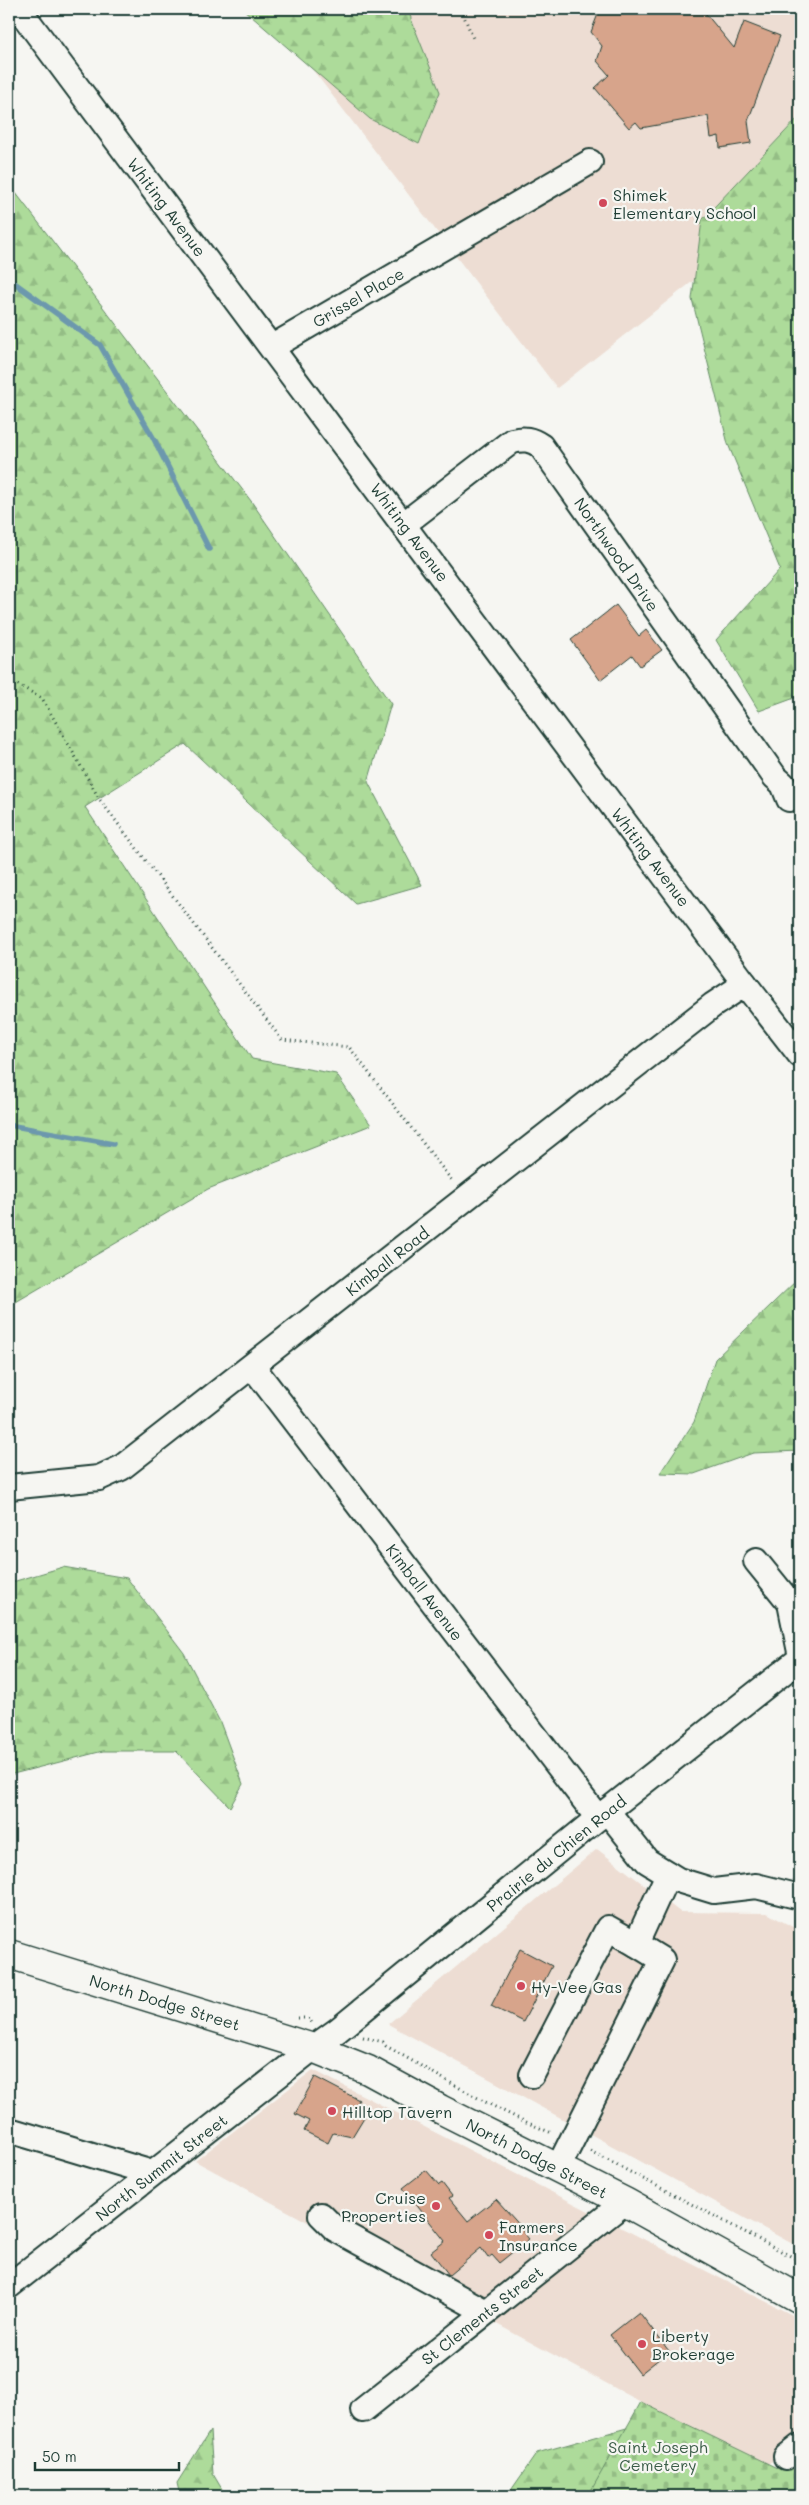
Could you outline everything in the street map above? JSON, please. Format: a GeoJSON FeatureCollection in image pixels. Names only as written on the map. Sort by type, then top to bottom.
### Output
{"type":"FeatureCollection","features":[{"type":"Feature","properties":{"kind":"main road","name":"North Dodge Street"},"geometry":{"type":"LineString","coordinates":[[9,1954],[313,2048],[368,2070],[625,2202],[800,2299]]}},
{"type":"Feature","properties":{"kind":"street","name":"Whiting Avenue"},"geometry":{"type":"LineString","coordinates":[[19,9],[745,984],[800,1055]]}},
{"type":"Feature","properties":{"kind":"street","name":"Grissel Place"},"geometry":{"type":"LineString","coordinates":[[272,348],[590,162]]}},
{"type":"Feature","properties":{"kind":"street","name":"Northwood Drive"},"geometry":{"type":"LineString","coordinates":[[404,524],[512,441],[522,438],[532,440],[541,446],[769,768],[783,784],[789,799]]}},
{"type":"Feature","properties":{"kind":"street","name":"Kimball Road"},"geometry":{"type":"LineString","coordinates":[[9,1488],[106,1477],[121,1468],[253,1367],[713,1005],[745,984]]}},
{"type":"Feature","properties":{"kind":"street","name":"Kimball Avenue"},"geometry":{"type":"LineString","coordinates":[[253,1367],[602,1815]]}},
{"type":"Feature","properties":{"kind":"street"},"geometry":{"type":"LineString","coordinates":[[756,1561],[790,1603],[800,1652]]}},
{"type":"Feature","properties":{"kind":"street","name":"Prairie du Chien Road"},"geometry":{"type":"LineString","coordinates":[[313,2048],[338,2030],[602,1815],[800,1658]]}},
{"type":"Feature","properties":{"kind":"street"},"geometry":{"type":"LineString","coordinates":[[602,1815],[647,1861],[678,1880],[714,1891],[756,1886],[800,1897]]}},
{"type":"Feature","properties":{"kind":"street"},"geometry":{"type":"LineString","coordinates":[[636,1944],[668,1874]]}},
{"type":"Feature","properties":{"kind":"street"},"geometry":{"type":"LineString","coordinates":[[532,2074],[608,1928],[662,1960],[558,2168]]}},
{"type":"Feature","properties":{"kind":"street","name":"North Summit Street"},"geometry":{"type":"LineString","coordinates":[[9,2286],[313,2048]]}},
{"type":"Feature","properties":{"kind":"street"},"geometry":{"type":"LineString","coordinates":[[9,2130],[152,2174]]}},
{"type":"Feature","properties":{"kind":"street","name":"St Clements Street"},"geometry":{"type":"LineString","coordinates":[[363,2410],[625,2202]]}},
{"type":"Feature","properties":{"kind":"street"},"geometry":{"type":"LineString","coordinates":[[321,2215],[334,2229],[486,2312]]}},
{"type":"Feature","properties":{"kind":"path"},"geometry":{"type":"LineString","coordinates":[[461,9],[473,38]]}},
{"type":"Feature","properties":{"kind":"path"},"geometry":{"type":"LineString","coordinates":[[9,680],[42,698],[100,800],[282,1040],[349,1047],[466,1200]]}},
{"type":"Feature","properties":{"kind":"shaded area","name":"Shimek Elementary School"},"geometry":{"type":"Polygon","coordinates":[[[266,9],[800,9],[800,197],[557,388],[266,9]]]}},
{"type":"Feature","properties":{"kind":"shaded area"},"geometry":{"type":"Polygon","coordinates":[[[597,1849],[680,1912],[767,1913],[800,1931],[800,2248],[388,2024],[597,1849]]]}},
{"type":"Feature","properties":{"kind":"shaded area"},"geometry":{"type":"Polygon","coordinates":[[[313,2070],[800,2319],[800,2439],[768,2464],[641,2402],[195,2161],[313,2070]]]}},
{"type":"Feature","properties":{"kind":"green space"},"geometry":{"type":"Polygon","coordinates":[[[243,9],[410,9],[411,19],[440,92],[419,144],[370,119],[243,9]]]}},
{"type":"Feature","properties":{"kind":"green space"},"geometry":{"type":"Polygon","coordinates":[[[800,109],[800,696],[759,711],[716,640],[780,569],[728,444],[692,299],[702,220],[799,117],[800,109]]]}},
{"type":"Feature","properties":{"kind":"green space"},"geometry":{"type":"Polygon","coordinates":[[[9,184],[251,501],[391,704],[368,782],[422,885],[356,904],[185,744],[85,807],[252,1059],[336,1074],[371,1125],[208,1189],[9,1306],[9,184]]]}},
{"type":"Feature","properties":{"kind":"green space"},"geometry":{"type":"Polygon","coordinates":[[[800,1277],[800,1451],[753,1453],[694,1474],[660,1473],[694,1422],[715,1359],[800,1277]]]}},
{"type":"Feature","properties":{"kind":"green space"},"geometry":{"type":"Polygon","coordinates":[[[63,1567],[127,1578],[184,1653],[220,1722],[243,1784],[230,1807],[176,1751],[103,1751],[9,1775],[9,1583],[63,1567]]]}},
{"type":"Feature","properties":{"kind":"green space","name":"Saint Joseph Cemetery"},"geometry":{"type":"Polygon","coordinates":[[[641,2402],[781,2470],[800,2456],[800,2496],[588,2496],[641,2402]]]}},
{"type":"Feature","properties":{"kind":"green space"},"geometry":{"type":"Polygon","coordinates":[[[659,2419],[740,2496],[507,2496],[537,2453],[659,2419]]]}},
{"type":"Feature","properties":{"kind":"green space"},"geometry":{"type":"Polygon","coordinates":[[[210,2431],[213,2474],[226,2496],[180,2496],[177,2483],[210,2431]]]}},
{"type":"Feature","properties":{"kind":"building"},"geometry":{"type":"Polygon","coordinates":[[[600,9],[702,9],[734,48],[744,22],[780,36],[748,121],[751,143],[720,148],[719,136],[711,138],[708,116],[641,128],[636,122],[629,128],[595,88],[609,75],[597,61],[602,46],[591,32],[600,9]]]}},
{"type":"Feature","properties":{"kind":"building"},"geometry":{"type":"Polygon","coordinates":[[[616,605],[639,636],[646,630],[662,650],[640,666],[632,655],[600,680],[571,640],[616,605]]]}},
{"type":"Feature","properties":{"kind":"building","name":"Hy-Vee Gas"},"geometry":{"type":"Polygon","coordinates":[[[520,1949],[552,1966],[523,2022],[491,2006],[520,1949]]]}},
{"type":"Feature","properties":{"kind":"building","name":"Hilltop Tavern"},"geometry":{"type":"Polygon","coordinates":[[[315,2077],[359,2100],[358,2102],[369,2109],[352,2137],[333,2133],[328,2143],[304,2131],[309,2121],[295,2114],[315,2077]]]}},
{"type":"Feature","properties":{"kind":"building","name":"Farmers Insurance"},"geometry":{"type":"Polygon","coordinates":[[[426,2170],[439,2185],[442,2183],[452,2196],[449,2198],[468,2221],[496,2199],[524,2230],[523,2232],[529,2239],[499,2263],[492,2255],[488,2258],[481,2248],[449,2275],[431,2252],[445,2241],[403,2188],[426,2170]]]}},
{"type":"Feature","properties":{"kind":"building","name":"Liberty Brokerage"},"geometry":{"type":"Polygon","coordinates":[[[639,2312],[669,2351],[640,2374],[610,2335],[639,2312]]]}},
{"type":"Feature","properties":{"kind":"waterway"},"geometry":{"type":"LineString","coordinates":[[9,279],[100,345],[154,439],[209,549]]}},
{"type":"Feature","properties":{"kind":"waterway"},"geometry":{"type":"LineString","coordinates":[[9,1125],[113,1144]]}},
{"type":"Feature","properties":{"kind":"place","name":"Shimek Elementary School"},"geometry":{"type":"Point","coordinates":[603,203]}},
{"type":"Feature","properties":{"kind":"place","name":"Hy-Vee Gas"},"geometry":{"type":"Point","coordinates":[521,1986]}},
{"type":"Feature","properties":{"kind":"place","name":"Hilltop Tavern"},"geometry":{"type":"Point","coordinates":[332,2111]}},
{"type":"Feature","properties":{"kind":"place","name":"Cruise Properties"},"geometry":{"type":"Point","coordinates":[436,2206]}},
{"type":"Feature","properties":{"kind":"place","name":"Farmers Insurance"},"geometry":{"type":"Point","coordinates":[489,2235]}},
{"type":"Feature","properties":{"kind":"place","name":"Liberty Brokerage"},"geometry":{"type":"Point","coordinates":[642,2344]}}]}
